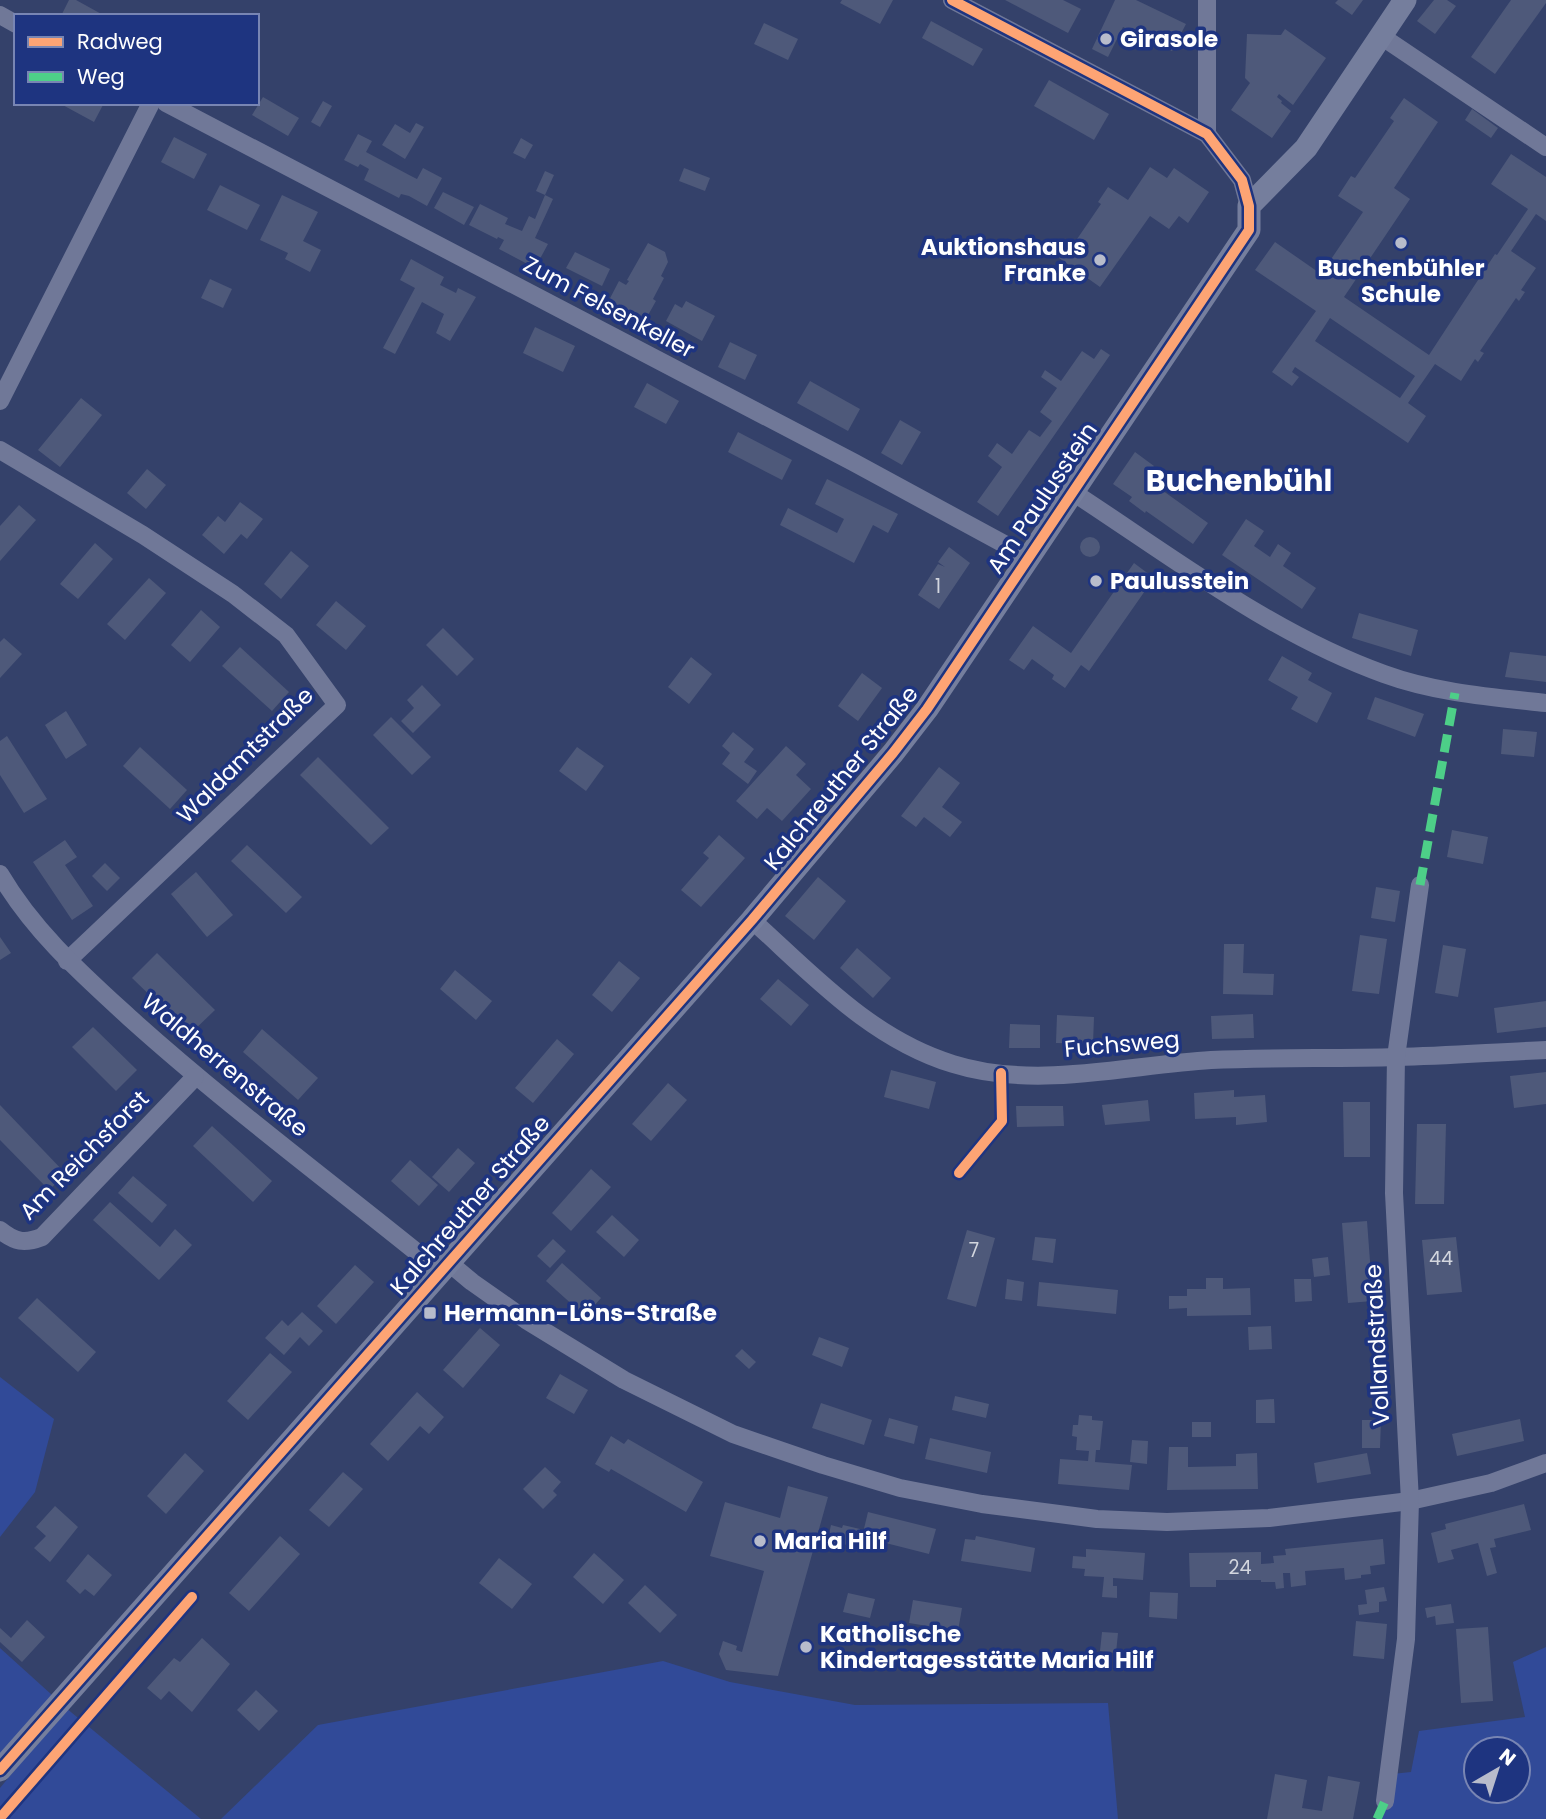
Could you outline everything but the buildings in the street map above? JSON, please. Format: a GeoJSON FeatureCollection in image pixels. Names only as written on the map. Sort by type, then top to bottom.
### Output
{"type":"FeatureCollection","features":[{"type":"Feature","properties":{"kind":"street"},"geometry":{"type":"LineString","coordinates":[[952,0],[1207,134],[1242,180],[1249,206],[1307,148],[1405,0]]}},
{"type":"Feature","properties":{"kind":"street"},"geometry":{"type":"LineString","coordinates":[[1207,0],[1207,134]]}},
{"type":"Feature","properties":{"kind":"street"},"geometry":{"type":"LineString","coordinates":[[1381,36],[1546,147]]}},
{"type":"Feature","properties":{"kind":"street"},"geometry":{"type":"LineString","coordinates":[[0,401],[150,105]]}},
{"type":"Feature","properties":{"kind":"street","name":"Zum Felsenkeller"},"geometry":{"type":"LineString","coordinates":[[170,105],[853,462],[1028,557]]}},
{"type":"Feature","properties":{"kind":"street","name":"Am Paulusstein"},"geometry":{"type":"LineString","coordinates":[[960,658],[1249,230],[1249,206]]}},
{"type":"Feature","properties":{"kind":"street","name":"Waldamtstraße"},"geometry":{"type":"LineString","coordinates":[[0,450],[143,535],[233,594],[286,635],[337,705],[67,961]]}},
{"type":"Feature","properties":{"kind":"street","name":"Am Paulusstein"},"geometry":{"type":"LineString","coordinates":[[1071,491],[1278,626],[1320,648],[1385,675],[1454,693],[1546,703]]}},
{"type":"Feature","properties":{"kind":"street","name":"Kalchreuther Straße"},"geometry":{"type":"LineString","coordinates":[[0,1770],[751,920],[893,752],[927,709],[960,658]]}},
{"type":"Feature","properties":{"kind":"street","name":"Waldherrenstraße"},"geometry":{"type":"LineString","coordinates":[[0,874],[37,928],[67,961],[195,1077],[444,1266]]}},
{"type":"Feature","properties":{"kind":"street","name":"Vollandstraße"},"geometry":{"type":"LineString","coordinates":[[1385,1801],[1406,1639],[1410,1500],[1394,1193],[1396,1057],[1420,886]]}},
{"type":"Feature","properties":{"kind":"street","name":"Fuchsweg"},"geometry":{"type":"LineString","coordinates":[[751,920],[853,1011],[885,1034],[953,1065],[1026,1076],[1210,1060],[1396,1057],[1546,1050]]}},
{"type":"Feature","properties":{"kind":"street","name":"Am Reichsforst"},"geometry":{"type":"LineString","coordinates":[[0,1230],[11,1239],[26,1243],[42,1237],[195,1077]]}},
{"type":"Feature","properties":{"kind":"street"},"geometry":{"type":"LineString","coordinates":[[444,1266],[472,1282],[526,1321],[642,1391],[733,1434],[901,1488],[982,1504],[1097,1519],[1167,1522],[1269,1518],[1410,1500],[1491,1483],[1546,1463]]}},
{"type":"Feature","properties":{"kind":"shaded area"},"geometry":{"type":"Polygon","coordinates":[[[0,1377],[54,1419],[35,1492],[0,1537],[0,1377]]]}},
{"type":"Feature","properties":{"kind":"shaded area"},"geometry":{"type":"Polygon","coordinates":[[[1546,1647],[1546,1819],[1375,1819],[1392,1774],[1411,1772],[1419,1731],[1525,1717],[1513,1662],[1546,1647]]]}},
{"type":"Feature","properties":{"kind":"shaded area"},"geometry":{"type":"Polygon","coordinates":[[[0,1648],[52,1695],[0,1754],[0,1648]]]}},
{"type":"Feature","properties":{"kind":"shaded area"},"geometry":{"type":"Polygon","coordinates":[[[663,1661],[730,1682],[855,1705],[1108,1703],[1118,1819],[221,1819],[318,1725],[663,1661]]]}},
{"type":"Feature","properties":{"kind":"shaded area"},"geometry":{"type":"Polygon","coordinates":[[[66,1708],[201,1819],[0,1819],[0,1788],[66,1708]]]}},
{"type":"Feature","properties":{"kind":"marked path"},"geometry":{"type":"LineString","coordinates":[[1420,885],[1455,693]]}},
{"type":"Feature","properties":{"kind":"marked path"},"geometry":{"type":"LineString","coordinates":[[1377,1819],[1385,1801]]}},
{"type":"Feature","properties":{"kind":"cycle path"},"geometry":{"type":"LineString","coordinates":[[0,1770],[752,920],[893,753],[927,709],[1249,230],[1249,206],[1242,180],[1207,134],[952,0]]}},
{"type":"Feature","properties":{"kind":"cycle path"},"geometry":{"type":"LineString","coordinates":[[959,1173],[1002,1121],[1001,1073]]}},
{"type":"Feature","properties":{"kind":"cycle path"},"geometry":{"type":"LineString","coordinates":[[0,1818],[192,1597]]}},
{"type":"Feature","properties":{"kind":"place","name":"Girasole"},"geometry":{"type":"Point","coordinates":[1106,39]}},
{"type":"Feature","properties":{"kind":"place","name":"Buchenbühler Schule"},"geometry":{"type":"Point","coordinates":[1401,243]}},
{"type":"Feature","properties":{"kind":"place","name":"Auktionshaus Franke"},"geometry":{"type":"Point","coordinates":[1100,260]}},
{"type":"Feature","properties":{"kind":"place","name":"Paulusstein"},"geometry":{"type":"Point","coordinates":[1096,581]}},
{"type":"Feature","properties":{"kind":"place","name":"Hermann-Löns-Straße"},"geometry":{"type":"Point","coordinates":[430,1313]}},
{"type":"Feature","properties":{"kind":"place","name":"Maria Hilf"},"geometry":{"type":"Point","coordinates":[760,1541]}},
{"type":"Feature","properties":{"kind":"place","name":"Katholische Kindertagesstätte Maria Hilf"},"geometry":{"type":"Point","coordinates":[806,1647]}},
{"type":"Feature","properties":{"kind":"district","name":"Buchenbühl"},"geometry":{"type":"Point","coordinates":[1239,480]}}]}
